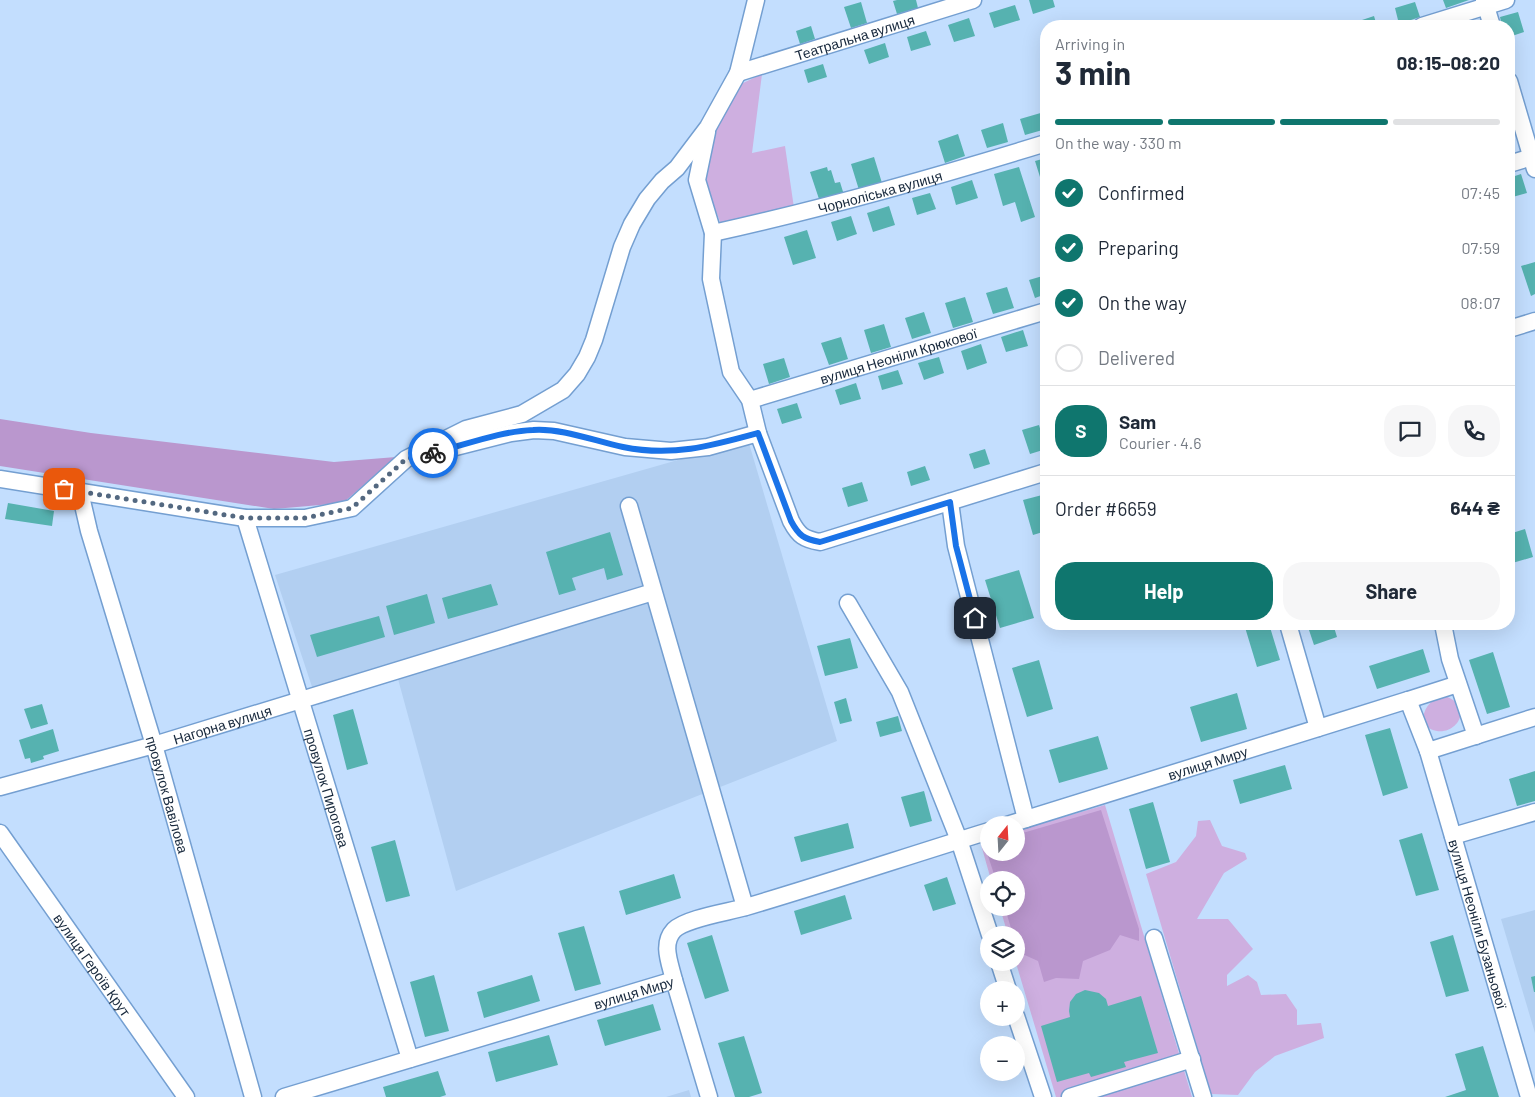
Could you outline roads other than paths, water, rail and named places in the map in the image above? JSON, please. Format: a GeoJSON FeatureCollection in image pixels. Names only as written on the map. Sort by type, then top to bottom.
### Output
{"type":"FeatureCollection","features":[{"type":"Feature","properties":{"kind":"street"},"geometry":{"type":"LineString","coordinates":[[0,479],[245,518],[305,518],[352,508],[406,459],[466,429],[522,414],[563,390],[587,357],[594,340],[622,247],[632,224],[647,199],[676,168],[708,128],[738,73],[756,0]]}},
{"type":"Feature","properties":{"kind":"street","name":"Театральна вулиця"},"geometry":{"type":"LineString","coordinates":[[738,73],[973,0]]}},
{"type":"Feature","properties":{"kind":"street"},"geometry":{"type":"LineString","coordinates":[[1438,20],[1485,3],[1506,0]]}},
{"type":"Feature","properties":{"kind":"street"},"geometry":{"type":"LineString","coordinates":[[1485,3],[1490,20]]}},
{"type":"Feature","properties":{"kind":"street"},"geometry":{"type":"LineString","coordinates":[[1515,100],[1534,160],[1515,163]]}},
{"type":"Feature","properties":{"kind":"street"},"geometry":{"type":"LineString","coordinates":[[708,128],[697,180],[713,233],[711,279],[731,372],[750,400],[758,433],[791,521],[798,533],[808,540],[820,542],[1040,474]]}},
{"type":"Feature","properties":{"kind":"street","name":"Чорноліська вулиця"},"geometry":{"type":"LineString","coordinates":[[713,233],[937,177],[1040,145]]}},
{"type":"Feature","properties":{"kind":"street"},"geometry":{"type":"LineString","coordinates":[[668,175],[686,173],[697,180]]}},
{"type":"Feature","properties":{"kind":"street","name":"вулиця Неоніли Крюкової"},"geometry":{"type":"LineString","coordinates":[[750,400],[1040,313]]}},
{"type":"Feature","properties":{"kind":"street"},"geometry":{"type":"LineString","coordinates":[[1515,327],[1535,321]]}},
{"type":"Feature","properties":{"kind":"street"},"geometry":{"type":"LineString","coordinates":[[406,459],[511,432],[534,430],[554,431],[625,448],[672,451],[708,447],[758,433]]}},
{"type":"Feature","properties":{"kind":"street","name":"провулок Вавілова"},"geometry":{"type":"LineString","coordinates":[[80,492],[89,531],[154,745],[253,1097]]}},
{"type":"Feature","properties":{"kind":"street"},"geometry":{"type":"LineString","coordinates":[[950,502],[956,546],[1026,819]]}},
{"type":"Feature","properties":{"kind":"street"},"geometry":{"type":"LineString","coordinates":[[629,506],[745,907]]}},
{"type":"Feature","properties":{"kind":"street","name":"провулок Пирогова"},"geometry":{"type":"LineString","coordinates":[[245,518],[410,1059]]}},
{"type":"Feature","properties":{"kind":"street","name":"Нагорна вулиця"},"geometry":{"type":"LineString","coordinates":[[0,787],[154,745],[653,592]]}},
{"type":"Feature","properties":{"kind":"street"},"geometry":{"type":"LineString","coordinates":[[848,603],[900,692],[959,840],[987,926]]}},
{"type":"Feature","properties":{"kind":"street"},"geometry":{"type":"LineString","coordinates":[[1290,630],[1318,728]]}},
{"type":"Feature","properties":{"kind":"street"},"geometry":{"type":"LineString","coordinates":[[1445,630],[1450,658],[1476,736]]}},
{"type":"Feature","properties":{"kind":"street","name":"вулиця Миру"},"geometry":{"type":"LineString","coordinates":[[1026,819],[1458,684]]}},
{"type":"Feature","properties":{"kind":"street"},"geometry":{"type":"LineString","coordinates":[[1408,700],[1428,751],[1535,717]]}},
{"type":"Feature","properties":{"kind":"street","name":"вулиця Неоніли Бузаньової"},"geometry":{"type":"LineString","coordinates":[[1428,751],[1530,1097]]}},
{"type":"Feature","properties":{"kind":"street"},"geometry":{"type":"LineString","coordinates":[[1453,836],[1535,812]]}},
{"type":"Feature","properties":{"kind":"street","name":"вулиця Героїв Крут"},"geometry":{"type":"LineString","coordinates":[[0,833],[186,1097]]}},
{"type":"Feature","properties":{"kind":"street","name":"вулиця Миру"},"geometry":{"type":"LineString","coordinates":[[284,1097],[674,980],[666,949],[667,942],[674,930],[685,923],[745,907],[980,834]]}},
{"type":"Feature","properties":{"kind":"street"},"geometry":{"type":"LineString","coordinates":[[1154,938],[1203,1097]]}},
{"type":"Feature","properties":{"kind":"street"},"geometry":{"type":"LineString","coordinates":[[674,980],[709,1097]]}},
{"type":"Feature","properties":{"kind":"street"},"geometry":{"type":"LineString","coordinates":[[1019,1026],[1042,1097]]}},
{"type":"Feature","properties":{"kind":"street"},"geometry":{"type":"LineString","coordinates":[[1070,1097],[1192,1059]]}}]}
